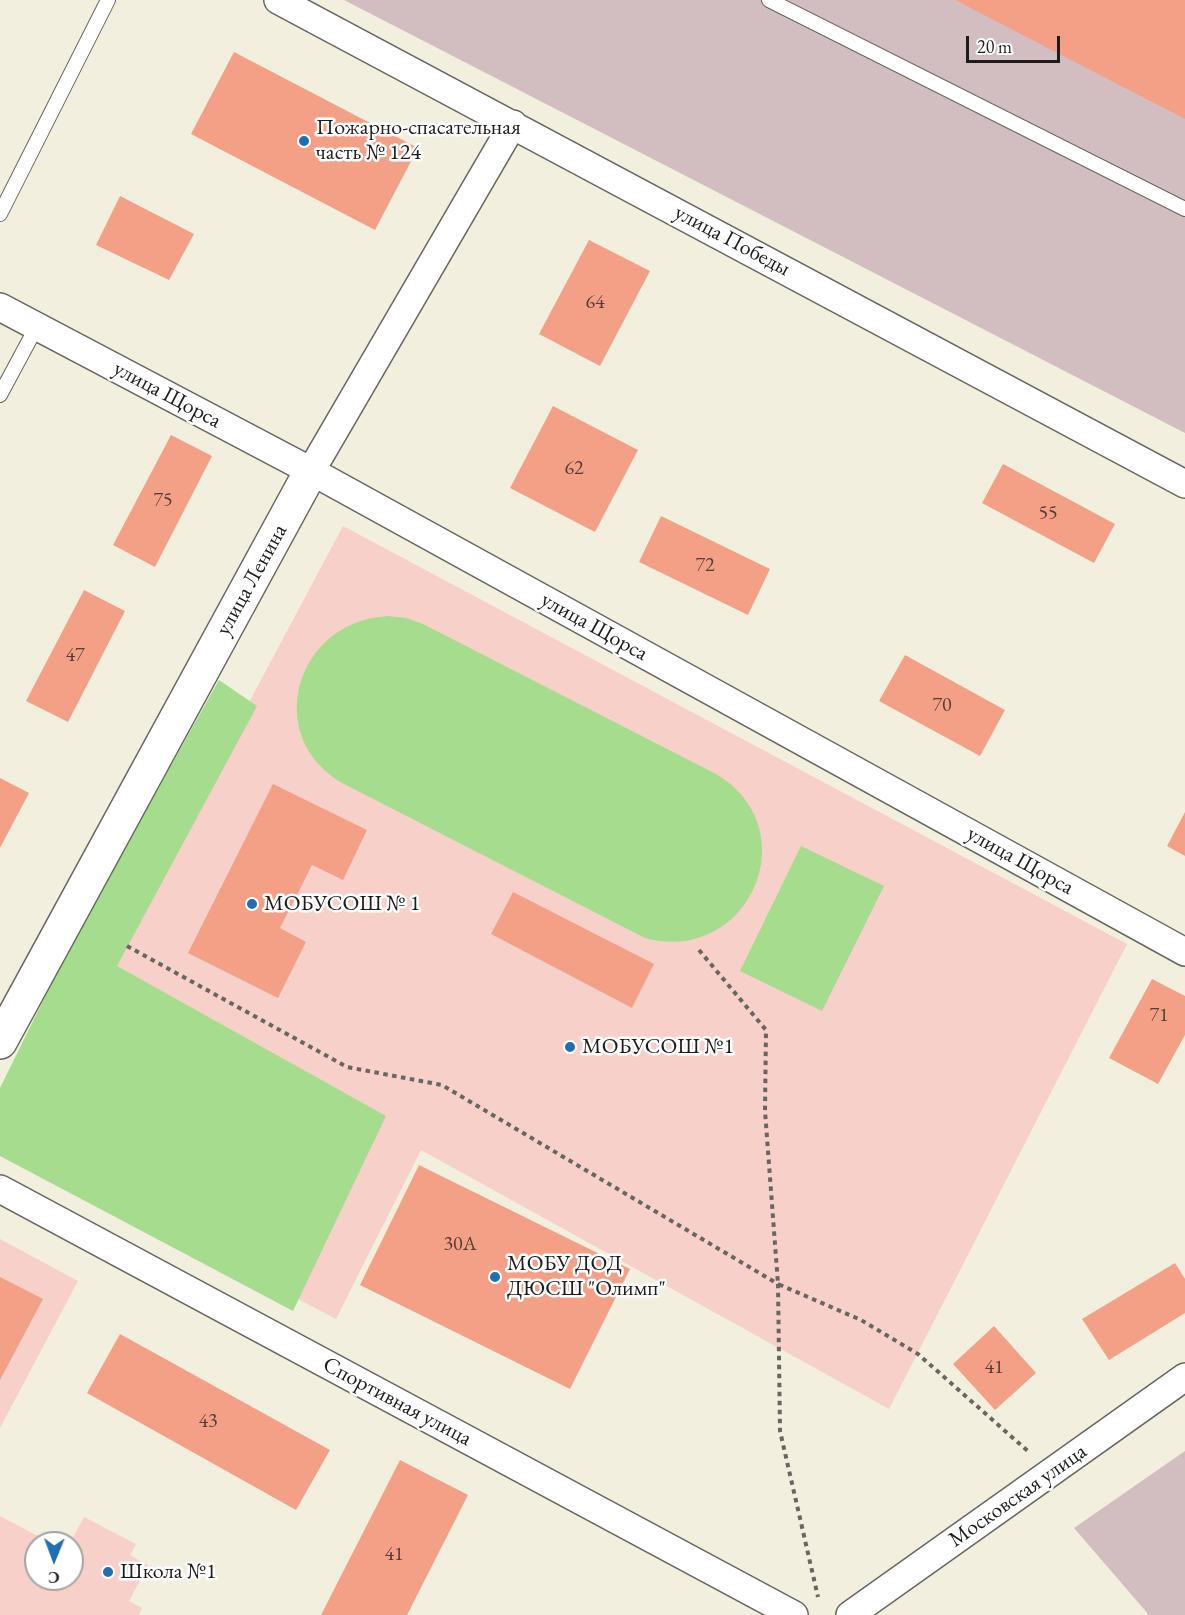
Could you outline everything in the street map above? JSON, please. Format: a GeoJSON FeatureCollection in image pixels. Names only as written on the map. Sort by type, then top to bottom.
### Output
{"type":"FeatureCollection","features":[{"type":"Feature","properties":{"kind":"street","name":"улица Победы"},"geometry":{"type":"LineString","coordinates":[[278,0],[1185,484]]}},
{"type":"Feature","properties":{"kind":"street","name":"улица Ленина"},"geometry":{"type":"LineString","coordinates":[[0,1042],[312,471],[513,124]]}},
{"type":"Feature","properties":{"kind":"street","name":"улица Щорса"},"geometry":{"type":"LineString","coordinates":[[0,307],[312,471],[1185,952]]}},
{"type":"Feature","properties":{"kind":"street","name":"Спортивная улица"},"geometry":{"type":"LineString","coordinates":[[0,1189],[794,1615]]}},
{"type":"Feature","properties":{"kind":"street","name":"Московская улица"},"geometry":{"type":"LineString","coordinates":[[850,1615],[1185,1377]]}},
{"type":"Feature","properties":{"kind":"lane"},"geometry":{"type":"LineString","coordinates":[[0,214],[108,0]]}},
{"type":"Feature","properties":{"kind":"lane"},"geometry":{"type":"LineString","coordinates":[[769,0],[1185,209]]}},
{"type":"Feature","properties":{"kind":"lane"},"geometry":{"type":"LineString","coordinates":[[0,395],[37,326]]}},
{"type":"Feature","properties":{"kind":"path"},"geometry":{"type":"LineString","coordinates":[[127,946],[347,1067],[442,1084],[778,1284],[861,1320],[918,1354],[1052,1472]]}},
{"type":"Feature","properties":{"kind":"path"},"geometry":{"type":"LineString","coordinates":[[699,950],[766,1030],[765,1111],[778,1284],[780,1431],[820,1604]]}},
{"type":"Feature","properties":{"kind":"shaded area"},"geometry":{"type":"Polygon","coordinates":[[[344,0],[1185,0],[1185,433],[344,0]]]}},
{"type":"Feature","properties":{"kind":"shaded area","name":"МОБУСОШ №1"},"geometry":{"type":"Polygon","coordinates":[[[343,526],[1127,944],[889,1409],[421,1150],[336,1319],[11,1149],[343,526]]]}},
{"type":"Feature","properties":{"kind":"shaded area"},"geometry":{"type":"Polygon","coordinates":[[[0,1239],[78,1281],[0,1428],[0,1239]]]}},
{"type":"Feature","properties":{"kind":"shaded area"},"geometry":{"type":"Polygon","coordinates":[[[1185,1451],[1185,1615],[1149,1615],[1074,1528],[1185,1451]]]}},
{"type":"Feature","properties":{"kind":"shaded area","name":"Школа №1"},"geometry":{"type":"Polygon","coordinates":[[[0,1516],[28,1531],[24,1531],[24,1591],[84,1591],[84,1531],[76,1531],[84,1517],[136,1544],[130,1555],[148,1565],[129,1601],[142,1608],[139,1615],[0,1615],[0,1516]]]}},
{"type":"Feature","properties":{"kind":"green space"},"geometry":{"type":"Polygon","coordinates":[[[389,616],[406,618],[423,624],[716,774],[744,798],[759,827],[762,857],[754,887],[738,913],[713,932],[682,941],[645,938],[344,784],[318,764],[303,739],[297,712],[300,684],[312,659],[331,637],[357,622],[389,616]]]}},
{"type":"Feature","properties":{"kind":"green space"},"geometry":{"type":"Polygon","coordinates":[[[219,680],[257,706],[117,966],[386,1116],[293,1311],[0,1156],[0,1088],[72,942],[219,680]]]}},
{"type":"Feature","properties":{"kind":"green space"},"geometry":{"type":"Polygon","coordinates":[[[801,846],[884,886],[822,1011],[740,971],[801,846]]]}},
{"type":"Feature","properties":{"kind":"building"},"geometry":{"type":"Polygon","coordinates":[[[955,0],[1185,0],[1185,119],[955,0]]]}},
{"type":"Feature","properties":{"kind":"building","name":"Пожарно-спасательная часть № 124"},"geometry":{"type":"Polygon","coordinates":[[[234,52],[418,148],[375,230],[191,134],[234,52]]]}},
{"type":"Feature","properties":{"kind":"building"},"geometry":{"type":"Polygon","coordinates":[[[120,196],[194,234],[169,280],[96,245],[120,196]]]}},
{"type":"Feature","properties":{"kind":"building"},"geometry":{"type":"Polygon","coordinates":[[[589,240],[650,271],[600,366],[539,334],[589,240]]]}},
{"type":"Feature","properties":{"kind":"building"},"geometry":{"type":"Polygon","coordinates":[[[553,406],[638,450],[595,532],[510,488],[553,406]]]}},
{"type":"Feature","properties":{"kind":"building"},"geometry":{"type":"Polygon","coordinates":[[[171,435],[212,456],[155,567],[113,545],[171,435]]]}},
{"type":"Feature","properties":{"kind":"building"},"geometry":{"type":"Polygon","coordinates":[[[1003,464],[1115,524],[1094,563],[982,503],[1003,464]]]}},
{"type":"Feature","properties":{"kind":"building"},"geometry":{"type":"Polygon","coordinates":[[[661,516],[770,569],[748,615],[639,562],[661,516]]]}},
{"type":"Feature","properties":{"kind":"building"},"geometry":{"type":"Polygon","coordinates":[[[84,590],[125,611],[68,722],[26,701],[84,590]]]}},
{"type":"Feature","properties":{"kind":"building"},"geometry":{"type":"Polygon","coordinates":[[[905,655],[1005,710],[980,756],[879,701],[905,655]]]}},
{"type":"Feature","properties":{"kind":"building"},"geometry":{"type":"Polygon","coordinates":[[[0,778],[29,793],[0,848],[0,778]]]}},
{"type":"Feature","properties":{"kind":"building","name":"МОБУСОШ № 1"},"geometry":{"type":"Polygon","coordinates":[[[273,784],[367,830],[343,880],[312,865],[280,928],[306,942],[278,998],[188,953],[273,784]]]}},
{"type":"Feature","properties":{"kind":"building"},"geometry":{"type":"Polygon","coordinates":[[[1185,812],[1185,856],[1167,846],[1185,812]]]}},
{"type":"Feature","properties":{"kind":"building"},"geometry":{"type":"Polygon","coordinates":[[[513,892],[654,964],[632,1008],[491,934],[513,892]]]}},
{"type":"Feature","properties":{"kind":"building"},"geometry":{"type":"Polygon","coordinates":[[[1152,979],[1185,996],[1185,1035],[1158,1084],[1109,1058],[1152,979]]]}},
{"type":"Feature","properties":{"kind":"building","name":"МОБУ ДОД ДЮСШ \"Олимп\""},"geometry":{"type":"Polygon","coordinates":[[[419,1165],[630,1269],[570,1389],[360,1285],[419,1165]]]}},
{"type":"Feature","properties":{"kind":"building"},"geometry":{"type":"Polygon","coordinates":[[[1175,1263],[1185,1279],[1185,1313],[1109,1360],[1082,1319],[1175,1263]]]}},
{"type":"Feature","properties":{"kind":"building"},"geometry":{"type":"Polygon","coordinates":[[[0,1277],[43,1299],[0,1380],[0,1277]]]}},
{"type":"Feature","properties":{"kind":"building"},"geometry":{"type":"Polygon","coordinates":[[[994,1326],[1036,1373],[995,1410],[953,1364],[994,1326]]]}},
{"type":"Feature","properties":{"kind":"building"},"geometry":{"type":"Polygon","coordinates":[[[120,1334],[330,1450],[296,1510],[87,1393],[120,1334]]]}},
{"type":"Feature","properties":{"kind":"building"},"geometry":{"type":"Polygon","coordinates":[[[400,1460],[468,1495],[407,1615],[321,1615],[400,1460]]]}},
{"type":"Feature","properties":{"kind":"place","name":"Пожарно-спасательная часть № 124"},"geometry":{"type":"Point","coordinates":[304,141]}},
{"type":"Feature","properties":{"kind":"place","name":"МОБУСОШ № 1"},"geometry":{"type":"Point","coordinates":[252,904]}},
{"type":"Feature","properties":{"kind":"place","name":"МОБУСОШ №1"},"geometry":{"type":"Point","coordinates":[570,1047]}},
{"type":"Feature","properties":{"kind":"place","name":"МОБУ ДОД ДЮСШ \"Олимп\""},"geometry":{"type":"Point","coordinates":[495,1277]}},
{"type":"Feature","properties":{"kind":"place","name":"Школа №1"},"geometry":{"type":"Point","coordinates":[108,1572]}}]}
